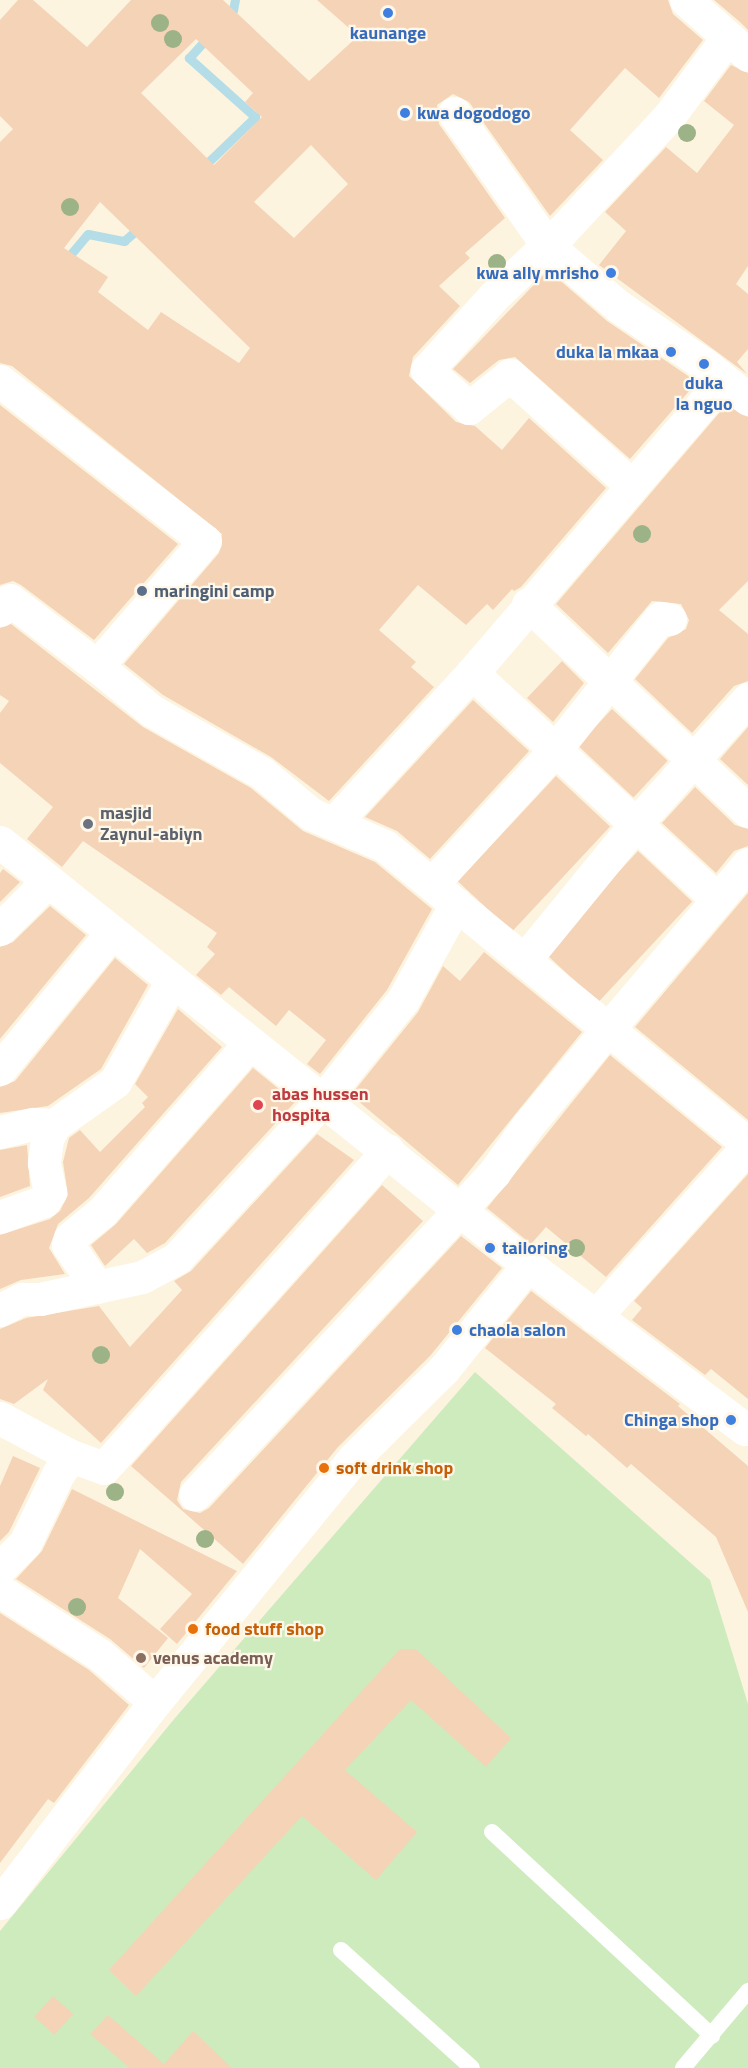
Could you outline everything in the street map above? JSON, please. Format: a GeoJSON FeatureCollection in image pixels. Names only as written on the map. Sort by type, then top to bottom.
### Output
{"type":"FeatureCollection","features":[{"type":"Feature","properties":{"kind":"street"},"geometry":{"type":"LineString","coordinates":[[631,485],[510,375],[468,408],[427,370],[494,296],[547,245],[738,46],[686,0]]}},
{"type":"Feature","properties":{"kind":"street"},"geometry":{"type":"LineString","coordinates":[[334,823],[472,673],[631,485],[736,390],[618,306],[547,245],[454,113]]}},
{"type":"Feature","properties":{"kind":"street"},"geometry":{"type":"LineString","coordinates":[[0,381],[206,540],[97,666]]}},
{"type":"Feature","properties":{"kind":"street"},"geometry":{"type":"LineString","coordinates":[[0,610],[10,600],[152,711],[262,773],[311,814],[385,846],[526,958],[748,1145],[595,1317]]}},
{"type":"Feature","properties":{"kind":"street"},"geometry":{"type":"LineString","coordinates":[[528,604],[748,811]]}},
{"type":"Feature","properties":{"kind":"street"},"geometry":{"type":"LineString","coordinates":[[0,1310],[22,1299],[142,1277],[177,1258],[322,1101],[403,1000],[444,894],[660,618],[670,619]]}},
{"type":"Feature","properties":{"kind":"street"},"geometry":{"type":"LineString","coordinates":[[472,673],[634,826],[717,899]]}},
{"type":"Feature","properties":{"kind":"street"},"geometry":{"type":"LineString","coordinates":[[526,958],[634,826],[748,699]]}},
{"type":"Feature","properties":{"kind":"street"},"geometry":{"type":"LineString","coordinates":[[0,842],[322,1101],[388,1150],[528,1266],[747,1429]]}},
{"type":"Feature","properties":{"kind":"street"},"geometry":{"type":"LineString","coordinates":[[195,1495],[461,1209],[608,1029],[748,864]]}},
{"type":"Feature","properties":{"kind":"street"},"geometry":{"type":"LineString","coordinates":[[0,929],[48,881]]}},
{"type":"Feature","properties":{"kind":"street"},"geometry":{"type":"LineString","coordinates":[[0,1069],[112,932]]}},
{"type":"Feature","properties":{"kind":"street"},"geometry":{"type":"LineString","coordinates":[[0,1217],[44,1201],[50,1192],[44,1163],[47,1139],[54,1125],[115,1082],[172,981]]}},
{"type":"Feature","properties":{"kind":"street"},"geometry":{"type":"LineString","coordinates":[[97,1287],[68,1245],[70,1238],[102,1212],[250,1043]]}},
{"type":"Feature","properties":{"kind":"street"},"geometry":{"type":"LineString","coordinates":[[0,1132],[33,1124],[54,1125]]}},
{"type":"Feature","properties":{"kind":"street"},"geometry":{"type":"LineString","coordinates":[[0,1418],[71,1456],[104,1468],[388,1150]]}},
{"type":"Feature","properties":{"kind":"street"},"geometry":{"type":"LineString","coordinates":[[0,1903],[155,1701],[354,1459],[444,1369],[528,1266]]}},
{"type":"Feature","properties":{"kind":"street"},"geometry":{"type":"LineString","coordinates":[[0,1568],[25,1544],[71,1456]]}},
{"type":"Feature","properties":{"kind":"street"},"geometry":{"type":"LineString","coordinates":[[0,1591],[100,1655],[155,1701]]}},
{"type":"Feature","properties":{"kind":"lane"},"geometry":{"type":"LineString","coordinates":[[492,1832],[712,2036]]}},
{"type":"Feature","properties":{"kind":"lane"},"geometry":{"type":"LineString","coordinates":[[341,1950],[472,2068]]}},
{"type":"Feature","properties":{"kind":"lane"},"geometry":{"type":"LineString","coordinates":[[683,2068],[748,1991]]}},
{"type":"Feature","properties":{"kind":"lane"},"geometry":{"type":"LineString","coordinates":[[446,2068],[458,2055]]}},
{"type":"Feature","properties":{"kind":"green space"},"geometry":{"type":"Polygon","coordinates":[[[475,1372],[710,1580],[748,1704],[748,2068],[0,2068],[0,1931],[175,1718],[475,1372]]]}},
{"type":"Feature","properties":{"kind":"building"},"geometry":{"type":"Polygon","coordinates":[[[18,0],[33,0],[87,47],[131,0],[223,0],[309,81],[358,36],[317,0],[668,0],[673,14],[703,40],[659,98],[625,68],[570,130],[603,160],[550,216],[469,102],[453,94],[437,105],[439,124],[505,218],[465,253],[470,258],[439,286],[460,306],[413,357],[409,376],[456,422],[475,426],[502,450],[529,418],[606,488],[521,587],[514,591],[512,589],[493,610],[487,604],[466,625],[418,585],[379,630],[416,662],[411,667],[434,687],[329,801],[271,757],[163,695],[124,664],[219,553],[222,534],[12,366],[0,363],[0,142],[13,129],[0,116],[0,20],[18,0]],[[196,39],[141,93],[214,165],[262,117],[245,102],[253,93],[196,39]],[[311,145],[254,202],[294,238],[348,184],[311,145]],[[100,202],[64,248],[108,277],[98,292],[148,330],[161,312],[239,363],[250,348],[100,202]]]}},
{"type":"Feature","properties":{"kind":"building"},"geometry":{"type":"Polygon","coordinates":[[[714,0],[748,0],[748,30],[740,22],[714,0]]]}},
{"type":"Feature","properties":{"kind":"building"},"geometry":{"type":"Polygon","coordinates":[[[731,65],[748,73],[748,266],[736,284],[748,294],[748,349],[737,362],[747,374],[599,265],[626,231],[605,212],[666,147],[697,173],[734,125],[704,101],[731,65]]]}},
{"type":"Feature","properties":{"kind":"building"},"geometry":{"type":"Polygon","coordinates":[[[548,270],[607,321],[697,382],[630,459],[515,357],[499,360],[470,383],[453,369],[548,270]]]}},
{"type":"Feature","properties":{"kind":"building"},"geometry":{"type":"Polygon","coordinates":[[[0,405],[178,544],[94,640],[21,585],[13,581],[0,585],[0,405]]]}},
{"type":"Feature","properties":{"kind":"building"},"geometry":{"type":"Polygon","coordinates":[[[726,405],[748,417],[748,581],[719,610],[748,634],[748,681],[734,686],[692,733],[635,679],[668,638],[686,629],[689,620],[681,604],[652,601],[608,653],[556,604],[726,405]]]}},
{"type":"Feature","properties":{"kind":"building"},"geometry":{"type":"Polygon","coordinates":[[[11,624],[143,727],[251,788],[303,831],[375,862],[432,909],[387,990],[320,1074],[307,1064],[326,1040],[289,1010],[276,1026],[229,987],[221,995],[196,975],[215,954],[207,947],[217,933],[83,841],[62,867],[27,839],[53,807],[0,763],[0,713],[9,701],[0,695],[0,628],[11,624]]]}},
{"type":"Feature","properties":{"kind":"building"},"geometry":{"type":"Polygon","coordinates":[[[562,661],[584,683],[553,722],[527,698],[562,661]]]}},
{"type":"Feature","properties":{"kind":"building"},"geometry":{"type":"Polygon","coordinates":[[[473,700],[529,751],[430,859],[397,831],[365,817],[473,700]]]}},
{"type":"Feature","properties":{"kind":"building"},"geometry":{"type":"Polygon","coordinates":[[[612,709],[668,761],[633,797],[578,746],[612,709]]]}},
{"type":"Feature","properties":{"kind":"building"},"geometry":{"type":"Polygon","coordinates":[[[748,727],[748,785],[720,759],[748,727]]]}},
{"type":"Feature","properties":{"kind":"building"},"geometry":{"type":"Polygon","coordinates":[[[556,776],[610,826],[512,932],[458,881],[556,776]]]}},
{"type":"Feature","properties":{"kind":"building"},"geometry":{"type":"Polygon","coordinates":[[[695,787],[735,825],[748,829],[748,846],[734,851],[716,873],[662,823],[695,787]]]}},
{"type":"Feature","properties":{"kind":"building"},"geometry":{"type":"Polygon","coordinates":[[[638,851],[692,901],[598,1002],[544,952],[638,851]]]}},
{"type":"Feature","properties":{"kind":"building"},"geometry":{"type":"Polygon","coordinates":[[[3,869],[20,882],[0,902],[0,873],[3,869]]]}},
{"type":"Feature","properties":{"kind":"building"},"geometry":{"type":"Polygon","coordinates":[[[748,893],[748,1120],[635,1027],[748,893]]]}},
{"type":"Feature","properties":{"kind":"building"},"geometry":{"type":"Polygon","coordinates":[[[50,906],[86,935],[0,1039],[0,947],[13,942],[50,906]]]}},
{"type":"Feature","properties":{"kind":"building"},"geometry":{"type":"Polygon","coordinates":[[[484,952],[582,1032],[458,1185],[351,1095],[418,1012],[443,966],[460,981],[484,952]]]}},
{"type":"Feature","properties":{"kind":"building"},"geometry":{"type":"Polygon","coordinates":[[[115,958],[148,985],[101,1069],[48,1106],[0,1113],[0,1087],[15,1081],[115,958]]]}},
{"type":"Feature","properties":{"kind":"building"},"geometry":{"type":"Polygon","coordinates":[[[178,1009],[222,1047],[89,1198],[58,1224],[49,1248],[65,1274],[21,1280],[0,1289],[0,1235],[50,1219],[60,1211],[68,1195],[63,1162],[69,1138],[80,1130],[100,1152],[145,1107],[142,1103],[148,1097],[135,1084],[178,1009]]]}},
{"type":"Feature","properties":{"kind":"building"},"geometry":{"type":"Polygon","coordinates":[[[610,1055],[722,1147],[606,1277],[546,1227],[531,1244],[487,1208],[610,1055]]]}},
{"type":"Feature","properties":{"kind":"building"},"geometry":{"type":"Polygon","coordinates":[[[253,1068],[295,1102],[165,1243],[147,1253],[134,1239],[105,1266],[91,1245],[116,1224],[253,1068]]]}},
{"type":"Feature","properties":{"kind":"building"},"geometry":{"type":"Polygon","coordinates":[[[317,1134],[354,1160],[101,1443],[43,1390],[48,1379],[14,1404],[0,1399],[0,1329],[26,1318],[99,1306],[130,1347],[182,1290],[174,1281],[191,1271],[317,1134]]]}},
{"type":"Feature","properties":{"kind":"building"},"geometry":{"type":"Polygon","coordinates":[[[27,1145],[30,1186],[0,1197],[0,1150],[27,1145]]]}},
{"type":"Feature","properties":{"kind":"building"},"geometry":{"type":"Polygon","coordinates":[[[748,1174],[748,1399],[711,1369],[705,1375],[632,1320],[642,1308],[634,1301],[748,1174]]]}},
{"type":"Feature","properties":{"kind":"building"},"geometry":{"type":"Polygon","coordinates":[[[382,1185],[423,1221],[181,1482],[177,1500],[183,1509],[200,1513],[209,1508],[461,1236],[502,1268],[430,1356],[338,1447],[243,1564],[131,1466],[382,1185]]]}},
{"type":"Feature","properties":{"kind":"building"},"geometry":{"type":"Polygon","coordinates":[[[531,1291],[680,1404],[678,1406],[748,1466],[748,1612],[716,1537],[631,1464],[627,1468],[588,1434],[586,1436],[552,1408],[556,1404],[485,1348],[531,1291]]]}},
{"type":"Feature","properties":{"kind":"building"},"geometry":{"type":"Polygon","coordinates":[[[13,1456],[40,1468],[9,1532],[0,1541],[0,1486],[13,1456]]]}},
{"type":"Feature","properties":{"kind":"building"},"geometry":{"type":"Polygon","coordinates":[[[72,1489],[237,1571],[177,1644],[160,1629],[192,1594],[140,1549],[118,1598],[168,1638],[144,1668],[110,1639],[16,1579],[42,1551],[72,1489]]]}},
{"type":"Feature","properties":{"kind":"building"},"geometry":{"type":"Polygon","coordinates":[[[0,1613],[89,1670],[129,1705],[54,1803],[48,1799],[0,1863],[0,1613]]]}},
{"type":"Feature","properties":{"kind":"building"},"geometry":{"type":"Polygon","coordinates":[[[400,1649],[416,1649],[511,1738],[486,1767],[411,1700],[345,1770],[417,1832],[376,1880],[302,1816],[136,1996],[109,1970],[400,1649]]]}},
{"type":"Feature","properties":{"kind":"building"},"geometry":{"type":"Polygon","coordinates":[[[53,1996],[73,2014],[54,2035],[34,2017],[53,1996]]]}},
{"type":"Feature","properties":{"kind":"building"},"geometry":{"type":"Polygon","coordinates":[[[108,2015],[164,2064],[193,2031],[232,2068],[130,2068],[90,2034],[108,2015]]]}},
{"type":"Feature","properties":{"kind":"waterway"},"geometry":{"type":"LineString","coordinates":[[226,18],[233,10],[235,0]]}},
{"type":"Feature","properties":{"kind":"waterway"},"geometry":{"type":"LineString","coordinates":[[202,168],[255,117],[189,58],[208,37]]}},
{"type":"Feature","properties":{"kind":"waterway"},"geometry":{"type":"LineString","coordinates":[[65,261],[88,234],[124,241],[140,227]]}},
{"type":"Feature","properties":{"kind":"place","name":"kaunange"},"geometry":{"type":"Point","coordinates":[388,13]}},
{"type":"Feature","properties":{"kind":"place","name":"kwa dogodogo"},"geometry":{"type":"Point","coordinates":[405,113]}},
{"type":"Feature","properties":{"kind":"place","name":"kwa ally mrisho"},"geometry":{"type":"Point","coordinates":[611,273]}},
{"type":"Feature","properties":{"kind":"place","name":"duka la mkaa"},"geometry":{"type":"Point","coordinates":[671,352]}},
{"type":"Feature","properties":{"kind":"place","name":"duka la nguo"},"geometry":{"type":"Point","coordinates":[704,364]}},
{"type":"Feature","properties":{"kind":"place","name":"maringini camp"},"geometry":{"type":"Point","coordinates":[142,591]}},
{"type":"Feature","properties":{"kind":"place","name":"masjid Zaynul-abiyn"},"geometry":{"type":"Point","coordinates":[88,824]}},
{"type":"Feature","properties":{"kind":"place","name":"abas hussen hospita"},"geometry":{"type":"Point","coordinates":[258,1105]}},
{"type":"Feature","properties":{"kind":"place","name":"tailoring"},"geometry":{"type":"Point","coordinates":[490,1248]}},
{"type":"Feature","properties":{"kind":"place","name":"chaola salon"},"geometry":{"type":"Point","coordinates":[457,1330]}},
{"type":"Feature","properties":{"kind":"place","name":"Chinga shop"},"geometry":{"type":"Point","coordinates":[731,1420]}},
{"type":"Feature","properties":{"kind":"place","name":"soft drink shop"},"geometry":{"type":"Point","coordinates":[324,1468]}},
{"type":"Feature","properties":{"kind":"place","name":"food stuff shop"},"geometry":{"type":"Point","coordinates":[193,1629]}},
{"type":"Feature","properties":{"kind":"place","name":"venus academy"},"geometry":{"type":"Point","coordinates":[141,1658]}}]}
